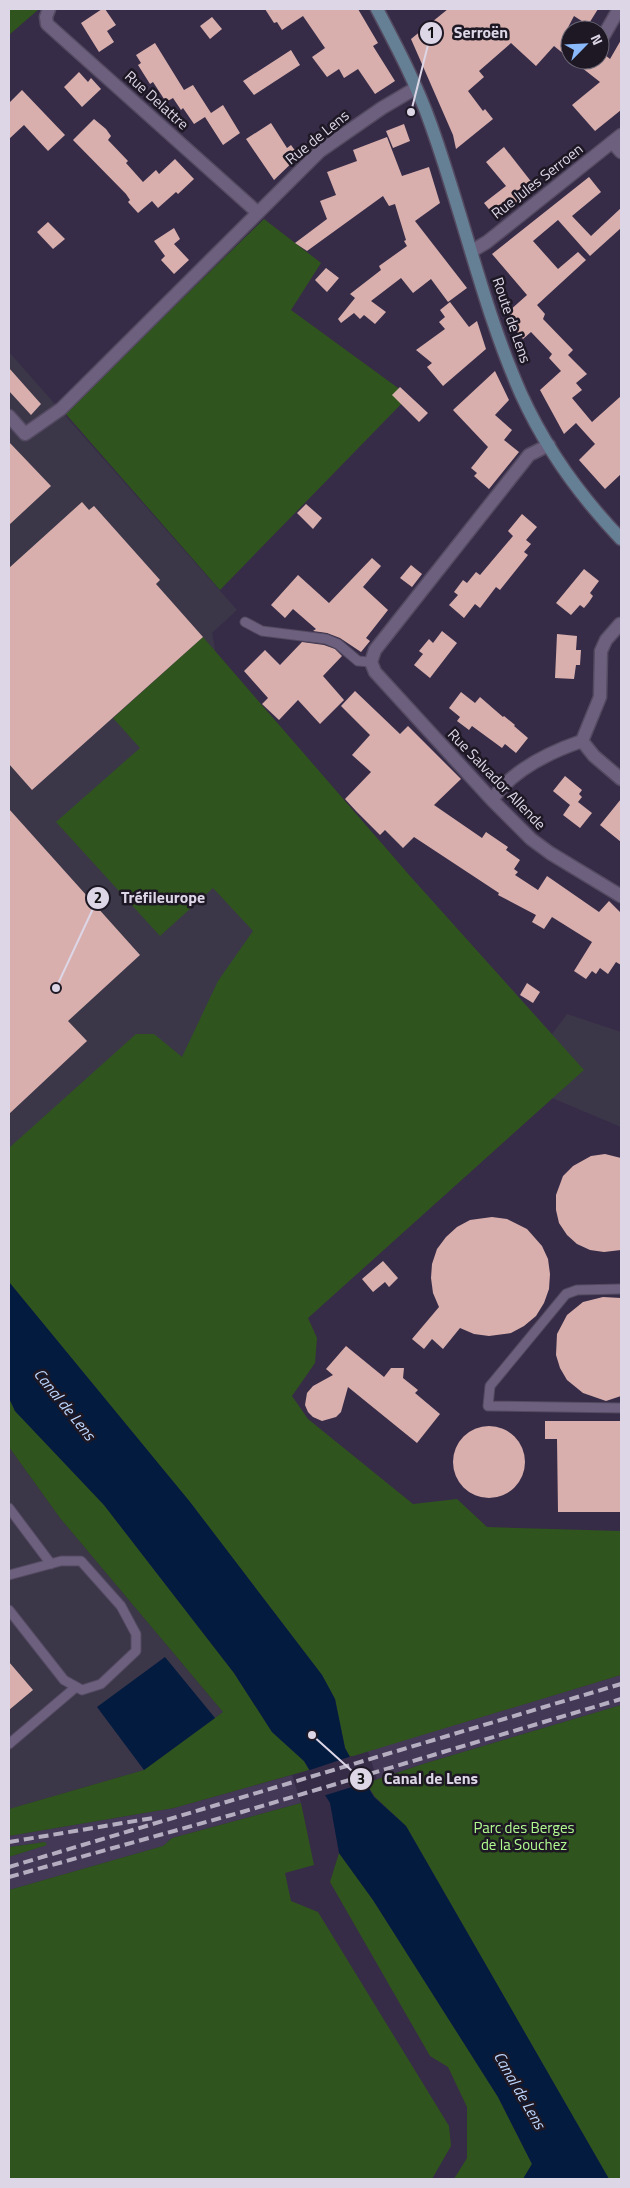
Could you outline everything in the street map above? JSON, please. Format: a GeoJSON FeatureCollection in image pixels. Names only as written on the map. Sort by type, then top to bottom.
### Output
{"type":"FeatureCollection","features":[{"type":"Feature","properties":{"kind":"street","name":"Rue Delattre"},"geometry":{"type":"LineString","coordinates":[[49,9],[46,17],[47,24],[257,212]]}},
{"type":"Feature","properties":{"kind":"street","name":"Route de Lens"},"geometry":{"type":"LineString","coordinates":[[377,9],[416,88],[431,125],[504,353],[522,395],[549,445],[595,512],[621,539]]}},
{"type":"Feature","properties":{"kind":"street"},"geometry":{"type":"LineString","coordinates":[[610,25],[619,9]]}},
{"type":"Feature","properties":{"kind":"street","name":"Rue de Lens"},"geometry":{"type":"LineString","coordinates":[[9,416],[25,434],[61,409],[320,151],[382,108],[416,88]]}},
{"type":"Feature","properties":{"kind":"street","name":"Rue Jules Serroen"},"geometry":{"type":"LineString","coordinates":[[472,250],[486,242],[618,143]]}},
{"type":"Feature","properties":{"kind":"street"},"geometry":{"type":"LineString","coordinates":[[371,662],[375,650],[529,455],[549,445]]}},
{"type":"Feature","properties":{"kind":"street"},"geometry":{"type":"LineString","coordinates":[[492,800],[512,777],[555,751],[582,741],[600,697],[601,651],[606,640],[620,624]]}},
{"type":"Feature","properties":{"kind":"street","name":"Rue Salvador Allende"},"geometry":{"type":"LineString","coordinates":[[371,662],[374,672],[492,800],[531,839],[550,853],[621,896]]}},
{"type":"Feature","properties":{"kind":"street"},"geometry":{"type":"LineString","coordinates":[[582,741],[594,756],[621,779]]}},
{"type":"Feature","properties":{"kind":"lane"},"geometry":{"type":"LineString","coordinates":[[245,622],[262,631],[326,639],[338,644],[358,661],[371,662]]}},
{"type":"Feature","properties":{"kind":"lane"},"geometry":{"type":"LineString","coordinates":[[621,1289],[577,1290],[566,1294],[490,1386],[488,1406],[621,1408]]}},
{"type":"Feature","properties":{"kind":"lane"},"geometry":{"type":"LineString","coordinates":[[9,1508],[51,1564]]}},
{"type":"Feature","properties":{"kind":"lane"},"geometry":{"type":"LineString","coordinates":[[9,1575],[61,1561],[81,1561],[121,1606],[136,1634],[136,1651],[101,1684],[82,1690],[64,1680],[9,1610]]}},
{"type":"Feature","properties":{"kind":"lane"},"geometry":{"type":"LineString","coordinates":[[9,1744],[76,1687]]}},
{"type":"Feature","properties":{"kind":"shaded area"},"geometry":{"type":"Polygon","coordinates":[[[9,352],[237,610],[212,633],[216,655],[552,1034],[567,1014],[621,1032],[621,1127],[552,1098],[308,1318],[9,1214],[9,352]]]}},
{"type":"Feature","properties":{"kind":"shaded area"},"geometry":{"type":"Polygon","coordinates":[[[9,1447],[60,1518],[223,1712],[144,1770],[9,1809],[9,1447]]]}},
{"type":"Feature","properties":{"kind":"shaded area"},"geometry":{"type":"Polygon","coordinates":[[[621,1675],[621,1705],[377,1779],[368,1751],[621,1675]]]}},
{"type":"Feature","properties":{"kind":"shaded area"},"geometry":{"type":"Polygon","coordinates":[[[292,1775],[301,1803],[172,1838],[163,1846],[9,1890],[9,1857],[46,1845],[44,1842],[9,1847],[9,1836],[174,1808],[292,1775]]]}},
{"type":"Feature","properties":{"kind":"green space"},"geometry":{"type":"Polygon","coordinates":[[[9,9],[39,9],[9,35],[9,9]]]}},
{"type":"Feature","properties":{"kind":"green space"},"geometry":{"type":"Polygon","coordinates":[[[264,219],[321,263],[291,310],[409,396],[220,590],[65,413],[264,219]]]}},
{"type":"Feature","properties":{"kind":"green space"},"geometry":{"type":"Polygon","coordinates":[[[203,637],[410,876],[584,1070],[308,1318],[317,1338],[315,1363],[292,1396],[308,1419],[413,1504],[457,1499],[487,1527],[621,1531],[621,1675],[350,1757],[345,1748],[335,1699],[322,1675],[190,1502],[9,1282],[9,1148],[136,1034],[154,1034],[182,1057],[218,981],[253,931],[213,888],[160,936],[56,822],[140,748],[113,718],[203,637]]]}},
{"type":"Feature","properties":{"kind":"green space"},"geometry":{"type":"Polygon","coordinates":[[[9,1398],[15,1411],[104,1505],[234,1673],[272,1732],[304,1761],[309,1770],[174,1808],[9,1836],[9,1809],[144,1770],[223,1712],[60,1518],[9,1447],[9,1398]]]}},
{"type":"Feature","properties":{"kind":"green space","name":"Parc des Berges de la Souchez"},"geometry":{"type":"Polygon","coordinates":[[[621,1705],[621,2179],[609,2179],[406,1826],[375,1797],[366,1783],[426,1763],[621,1705]]]}},
{"type":"Feature","properties":{"kind":"green space"},"geometry":{"type":"Polygon","coordinates":[[[301,1803],[314,1865],[285,1873],[291,1901],[318,1912],[449,2126],[451,2146],[432,2179],[9,2179],[9,1890],[163,1846],[172,1838],[301,1803]]]}},
{"type":"Feature","properties":{"kind":"green space"},"geometry":{"type":"Polygon","coordinates":[[[45,1842],[47,1845],[9,1857],[9,1847],[45,1842]]]}},
{"type":"Feature","properties":{"kind":"green space"},"geometry":{"type":"Polygon","coordinates":[[[339,1853],[373,1900],[498,2097],[532,2164],[523,2179],[454,2179],[467,2158],[467,2107],[448,2067],[430,2056],[330,1882],[339,1853]]]}},
{"type":"Feature","properties":{"kind":"water"},"geometry":{"type":"Polygon","coordinates":[[[9,1282],[190,1502],[322,1675],[335,1699],[345,1748],[350,1757],[374,1797],[406,1826],[609,2179],[523,2179],[532,2164],[498,2097],[373,1900],[339,1853],[330,1803],[304,1761],[272,1732],[234,1673],[104,1505],[15,1411],[9,1398],[9,1282]]]}},
{"type":"Feature","properties":{"kind":"water"},"geometry":{"type":"Polygon","coordinates":[[[165,1657],[215,1718],[144,1770],[97,1707],[165,1657]]]}},
{"type":"Feature","properties":{"kind":"pier"},"geometry":{"type":"Polygon","coordinates":[[[352,1756],[368,1782],[323,1796],[307,1771],[352,1756]]]}},
{"type":"Feature","properties":{"kind":"building"},"geometry":{"type":"Polygon","coordinates":[[[102,9],[105,9],[116,25],[107,31],[114,42],[99,52],[81,23],[102,9]]]}},
{"type":"Feature","properties":{"kind":"building"},"geometry":{"type":"Polygon","coordinates":[[[265,9],[358,9],[378,43],[373,46],[395,81],[375,94],[358,69],[344,78],[339,69],[327,77],[312,57],[325,48],[303,16],[282,30],[277,22],[274,23],[265,9]]]}},
{"type":"Feature","properties":{"kind":"building"},"geometry":{"type":"Polygon","coordinates":[[[448,9],[598,9],[591,20],[580,20],[574,16],[572,20],[560,20],[560,51],[554,46],[536,66],[511,43],[479,71],[484,77],[468,91],[483,111],[485,109],[493,119],[456,149],[453,135],[411,39],[448,9]]]}},
{"type":"Feature","properties":{"kind":"building"},"geometry":{"type":"Polygon","coordinates":[[[212,17],[222,29],[210,39],[200,26],[212,17]]]}},
{"type":"Feature","properties":{"kind":"building"},"geometry":{"type":"Polygon","coordinates":[[[621,40],[621,110],[595,131],[572,105],[600,82],[585,70],[610,70],[610,59],[621,40]]]}},
{"type":"Feature","properties":{"kind":"building"},"geometry":{"type":"Polygon","coordinates":[[[155,43],[184,90],[193,85],[211,113],[223,105],[240,133],[223,145],[205,117],[194,124],[173,98],[166,102],[153,82],[150,84],[138,65],[141,63],[136,55],[155,43]]]}},
{"type":"Feature","properties":{"kind":"building"},"geometry":{"type":"Polygon","coordinates":[[[291,50],[300,65],[254,95],[243,81],[291,50]]]}},
{"type":"Feature","properties":{"kind":"building"},"geometry":{"type":"Polygon","coordinates":[[[79,72],[88,82],[91,78],[101,89],[82,107],[64,87],[79,72]]]}},
{"type":"Feature","properties":{"kind":"building"},"geometry":{"type":"Polygon","coordinates":[[[22,90],[65,135],[48,151],[24,125],[9,139],[9,103],[22,90]]]}},
{"type":"Feature","properties":{"kind":"building"},"geometry":{"type":"Polygon","coordinates":[[[94,119],[106,129],[111,136],[108,140],[128,161],[126,163],[143,182],[156,170],[159,174],[175,159],[194,179],[178,194],[176,192],[158,208],[152,201],[138,213],[128,202],[130,200],[126,194],[73,140],[94,119]]]}},
{"type":"Feature","properties":{"kind":"building"},"geometry":{"type":"Polygon","coordinates":[[[271,123],[287,148],[291,145],[299,156],[274,180],[246,139],[271,123]]]}},
{"type":"Feature","properties":{"kind":"building"},"geometry":{"type":"Polygon","coordinates":[[[404,124],[410,141],[393,148],[386,131],[404,124]]]}},
{"type":"Feature","properties":{"kind":"building"},"geometry":{"type":"Polygon","coordinates":[[[387,137],[402,176],[429,167],[440,203],[415,221],[467,288],[448,302],[431,279],[413,293],[401,278],[371,301],[386,312],[375,324],[364,315],[360,319],[354,313],[341,323],[338,319],[355,298],[350,294],[381,270],[379,266],[407,246],[404,241],[406,240],[395,204],[389,206],[383,196],[307,251],[295,243],[327,219],[320,201],[336,195],[327,172],[357,161],[353,150],[387,137]]]}},
{"type":"Feature","properties":{"kind":"building"},"geometry":{"type":"Polygon","coordinates":[[[504,147],[533,184],[533,189],[510,208],[505,202],[492,213],[484,203],[506,186],[486,162],[504,147]]]}},
{"type":"Feature","properties":{"kind":"building"},"geometry":{"type":"Polygon","coordinates":[[[589,177],[601,192],[572,216],[591,236],[621,208],[621,228],[590,256],[558,220],[533,241],[558,269],[578,252],[586,260],[537,305],[545,314],[543,319],[573,350],[568,355],[587,374],[576,383],[582,390],[572,398],[592,422],[621,396],[621,474],[605,489],[579,460],[595,444],[576,423],[564,434],[540,390],[561,371],[549,358],[552,354],[531,332],[523,339],[513,327],[508,312],[527,295],[492,254],[589,177]]]}},
{"type":"Feature","properties":{"kind":"building"},"geometry":{"type":"Polygon","coordinates":[[[48,222],[65,239],[53,249],[37,232],[48,222]]]}},
{"type":"Feature","properties":{"kind":"building"},"geometry":{"type":"Polygon","coordinates":[[[174,228],[180,239],[174,244],[189,260],[174,274],[161,260],[165,256],[154,241],[174,228]]]}},
{"type":"Feature","properties":{"kind":"building"},"geometry":{"type":"Polygon","coordinates":[[[326,268],[339,278],[327,292],[315,280],[326,268]]]}},
{"type":"Feature","properties":{"kind":"building"},"geometry":{"type":"Polygon","coordinates":[[[450,302],[469,327],[477,321],[486,349],[443,386],[427,367],[432,363],[416,350],[445,329],[439,322],[445,317],[440,310],[450,302]]]}},
{"type":"Feature","properties":{"kind":"building"},"geometry":{"type":"Polygon","coordinates":[[[9,368],[41,404],[31,415],[9,391],[9,368]]]}},
{"type":"Feature","properties":{"kind":"building"},"geometry":{"type":"Polygon","coordinates":[[[495,371],[509,400],[495,415],[512,430],[504,440],[519,452],[489,489],[474,476],[477,473],[471,468],[488,447],[453,410],[495,371]]]}},
{"type":"Feature","properties":{"kind":"building"},"geometry":{"type":"Polygon","coordinates":[[[400,387],[428,413],[419,422],[392,395],[400,387]]]}},
{"type":"Feature","properties":{"kind":"building"},"geometry":{"type":"Polygon","coordinates":[[[9,442],[51,486],[9,525],[9,442]]]}},
{"type":"Feature","properties":{"kind":"building"},"geometry":{"type":"Polygon","coordinates":[[[82,502],[89,510],[94,506],[160,580],[156,584],[203,637],[32,790],[9,764],[9,568],[82,502]]]}},
{"type":"Feature","properties":{"kind":"building"},"geometry":{"type":"Polygon","coordinates":[[[306,504],[322,518],[313,529],[297,513],[306,504]]]}},
{"type":"Feature","properties":{"kind":"building"},"geometry":{"type":"Polygon","coordinates":[[[522,514],[537,527],[526,540],[531,544],[524,552],[528,555],[500,590],[496,587],[480,608],[475,604],[464,618],[449,605],[458,595],[454,592],[463,580],[467,583],[476,572],[480,575],[513,536],[508,531],[522,514]]]}},
{"type":"Feature","properties":{"kind":"building"},"geometry":{"type":"Polygon","coordinates":[[[372,558],[381,566],[363,587],[388,610],[366,638],[370,641],[361,652],[340,638],[327,633],[313,631],[316,629],[293,609],[285,618],[271,605],[298,575],[329,603],[372,558]]]}},
{"type":"Feature","properties":{"kind":"building"},"geometry":{"type":"Polygon","coordinates":[[[411,565],[422,574],[412,587],[400,578],[411,565]]]}},
{"type":"Feature","properties":{"kind":"building"},"geometry":{"type":"Polygon","coordinates":[[[584,569],[599,581],[590,593],[593,596],[589,602],[584,608],[580,605],[571,615],[556,603],[584,569]]]}},
{"type":"Feature","properties":{"kind":"building"},"geometry":{"type":"Polygon","coordinates":[[[442,631],[457,643],[430,678],[414,665],[423,654],[419,651],[429,639],[433,643],[442,631]]]}},
{"type":"Feature","properties":{"kind":"building"},"geometry":{"type":"Polygon","coordinates":[[[557,634],[577,636],[576,650],[581,650],[580,665],[576,665],[574,679],[555,678],[557,634]]]}},
{"type":"Feature","properties":{"kind":"building"},"geometry":{"type":"Polygon","coordinates":[[[302,642],[324,645],[335,649],[342,656],[323,676],[344,700],[320,724],[298,700],[279,720],[262,704],[268,698],[244,671],[265,650],[280,665],[302,642]]]}},
{"type":"Feature","properties":{"kind":"building"},"geometry":{"type":"Polygon","coordinates":[[[355,691],[400,734],[408,726],[461,779],[434,805],[482,838],[486,832],[508,847],[506,850],[520,860],[514,869],[518,872],[515,875],[538,890],[547,876],[599,912],[609,901],[621,913],[621,965],[616,962],[608,974],[600,968],[596,974],[592,971],[586,979],[574,971],[592,942],[552,917],[544,929],[532,922],[536,915],[498,895],[499,893],[414,837],[403,848],[385,830],[380,835],[356,811],[345,799],[371,772],[352,755],[370,735],[341,706],[355,691]]]}},
{"type":"Feature","properties":{"kind":"building"},"geometry":{"type":"Polygon","coordinates":[[[461,692],[475,703],[480,697],[528,738],[516,753],[505,744],[502,748],[472,726],[469,730],[457,721],[460,717],[449,708],[461,692]]]}},
{"type":"Feature","properties":{"kind":"building"},"geometry":{"type":"Polygon","coordinates":[[[565,776],[582,790],[579,794],[582,797],[578,802],[592,813],[580,828],[563,815],[570,805],[553,791],[565,776]]]}},
{"type":"Feature","properties":{"kind":"building"},"geometry":{"type":"Polygon","coordinates":[[[621,799],[621,842],[600,825],[621,799]]]}},
{"type":"Feature","properties":{"kind":"building"},"geometry":{"type":"Polygon","coordinates":[[[9,809],[140,955],[68,1021],[87,1041],[9,1114],[9,809]]]}},
{"type":"Feature","properties":{"kind":"building"},"geometry":{"type":"Polygon","coordinates":[[[527,983],[540,992],[533,1003],[520,995],[527,983]]]}},
{"type":"Feature","properties":{"kind":"building"},"geometry":{"type":"Polygon","coordinates":[[[605,1154],[621,1158],[621,1250],[604,1252],[590,1250],[577,1244],[567,1235],[559,1223],[556,1210],[556,1195],[563,1176],[573,1166],[591,1156],[605,1154]]]}},
{"type":"Feature","properties":{"kind":"building"},"geometry":{"type":"Polygon","coordinates":[[[492,1217],[507,1219],[527,1229],[542,1246],[548,1259],[550,1274],[549,1289],[544,1303],[536,1316],[524,1326],[511,1333],[489,1336],[474,1334],[460,1328],[443,1349],[432,1339],[424,1349],[412,1339],[439,1307],[433,1293],[431,1278],[432,1264],[437,1249],[457,1227],[470,1220],[492,1217]]]}},
{"type":"Feature","properties":{"kind":"building"},"geometry":{"type":"Polygon","coordinates":[[[383,1261],[398,1278],[389,1287],[385,1282],[373,1292],[362,1279],[383,1261]]]}},
{"type":"Feature","properties":{"kind":"building"},"geometry":{"type":"Polygon","coordinates":[[[603,1297],[621,1298],[621,1396],[606,1401],[583,1393],[567,1380],[560,1368],[556,1355],[557,1334],[567,1315],[583,1302],[603,1297]]]}},
{"type":"Feature","properties":{"kind":"building"},"geometry":{"type":"Polygon","coordinates":[[[346,1346],[384,1377],[391,1368],[404,1368],[403,1378],[418,1390],[415,1393],[440,1414],[417,1443],[348,1387],[341,1412],[336,1417],[322,1421],[313,1417],[308,1412],[305,1405],[307,1393],[313,1386],[333,1375],[326,1369],[346,1346]]]}},
{"type":"Feature","properties":{"kind":"building"},"geometry":{"type":"Polygon","coordinates":[[[545,1421],[621,1421],[621,1512],[558,1512],[557,1439],[545,1439],[545,1421]]]}},
{"type":"Feature","properties":{"kind":"building"},"geometry":{"type":"Polygon","coordinates":[[[482,1426],[496,1426],[515,1436],[525,1455],[525,1469],[515,1488],[496,1498],[482,1498],[463,1488],[453,1469],[453,1455],[463,1436],[482,1426]]]}},
{"type":"Feature","properties":{"kind":"building"},"geometry":{"type":"Polygon","coordinates":[[[9,1662],[33,1690],[9,1710],[9,1662]]]}},
{"type":"Feature","properties":{"kind":"railway"},"geometry":{"type":"LineString","coordinates":[[9,1867],[621,1684]]}},
{"type":"Feature","properties":{"kind":"railway"},"geometry":{"type":"LineString","coordinates":[[9,1877],[242,1812],[621,1699]]}},
{"type":"Feature","properties":{"kind":"railway"},"geometry":{"type":"LineString","coordinates":[[9,1842],[153,1818]]}},
{"type":"Feature","properties":{"kind":"place","name":"Serroën"},"geometry":{"type":"Point","coordinates":[411,112]}},
{"type":"Feature","properties":{"kind":"place","name":"Tréfileurope"},"geometry":{"type":"Point","coordinates":[56,988]}},
{"type":"Feature","properties":{"kind":"place","name":"Canal de Lens"},"geometry":{"type":"Point","coordinates":[312,1735]}}]}
